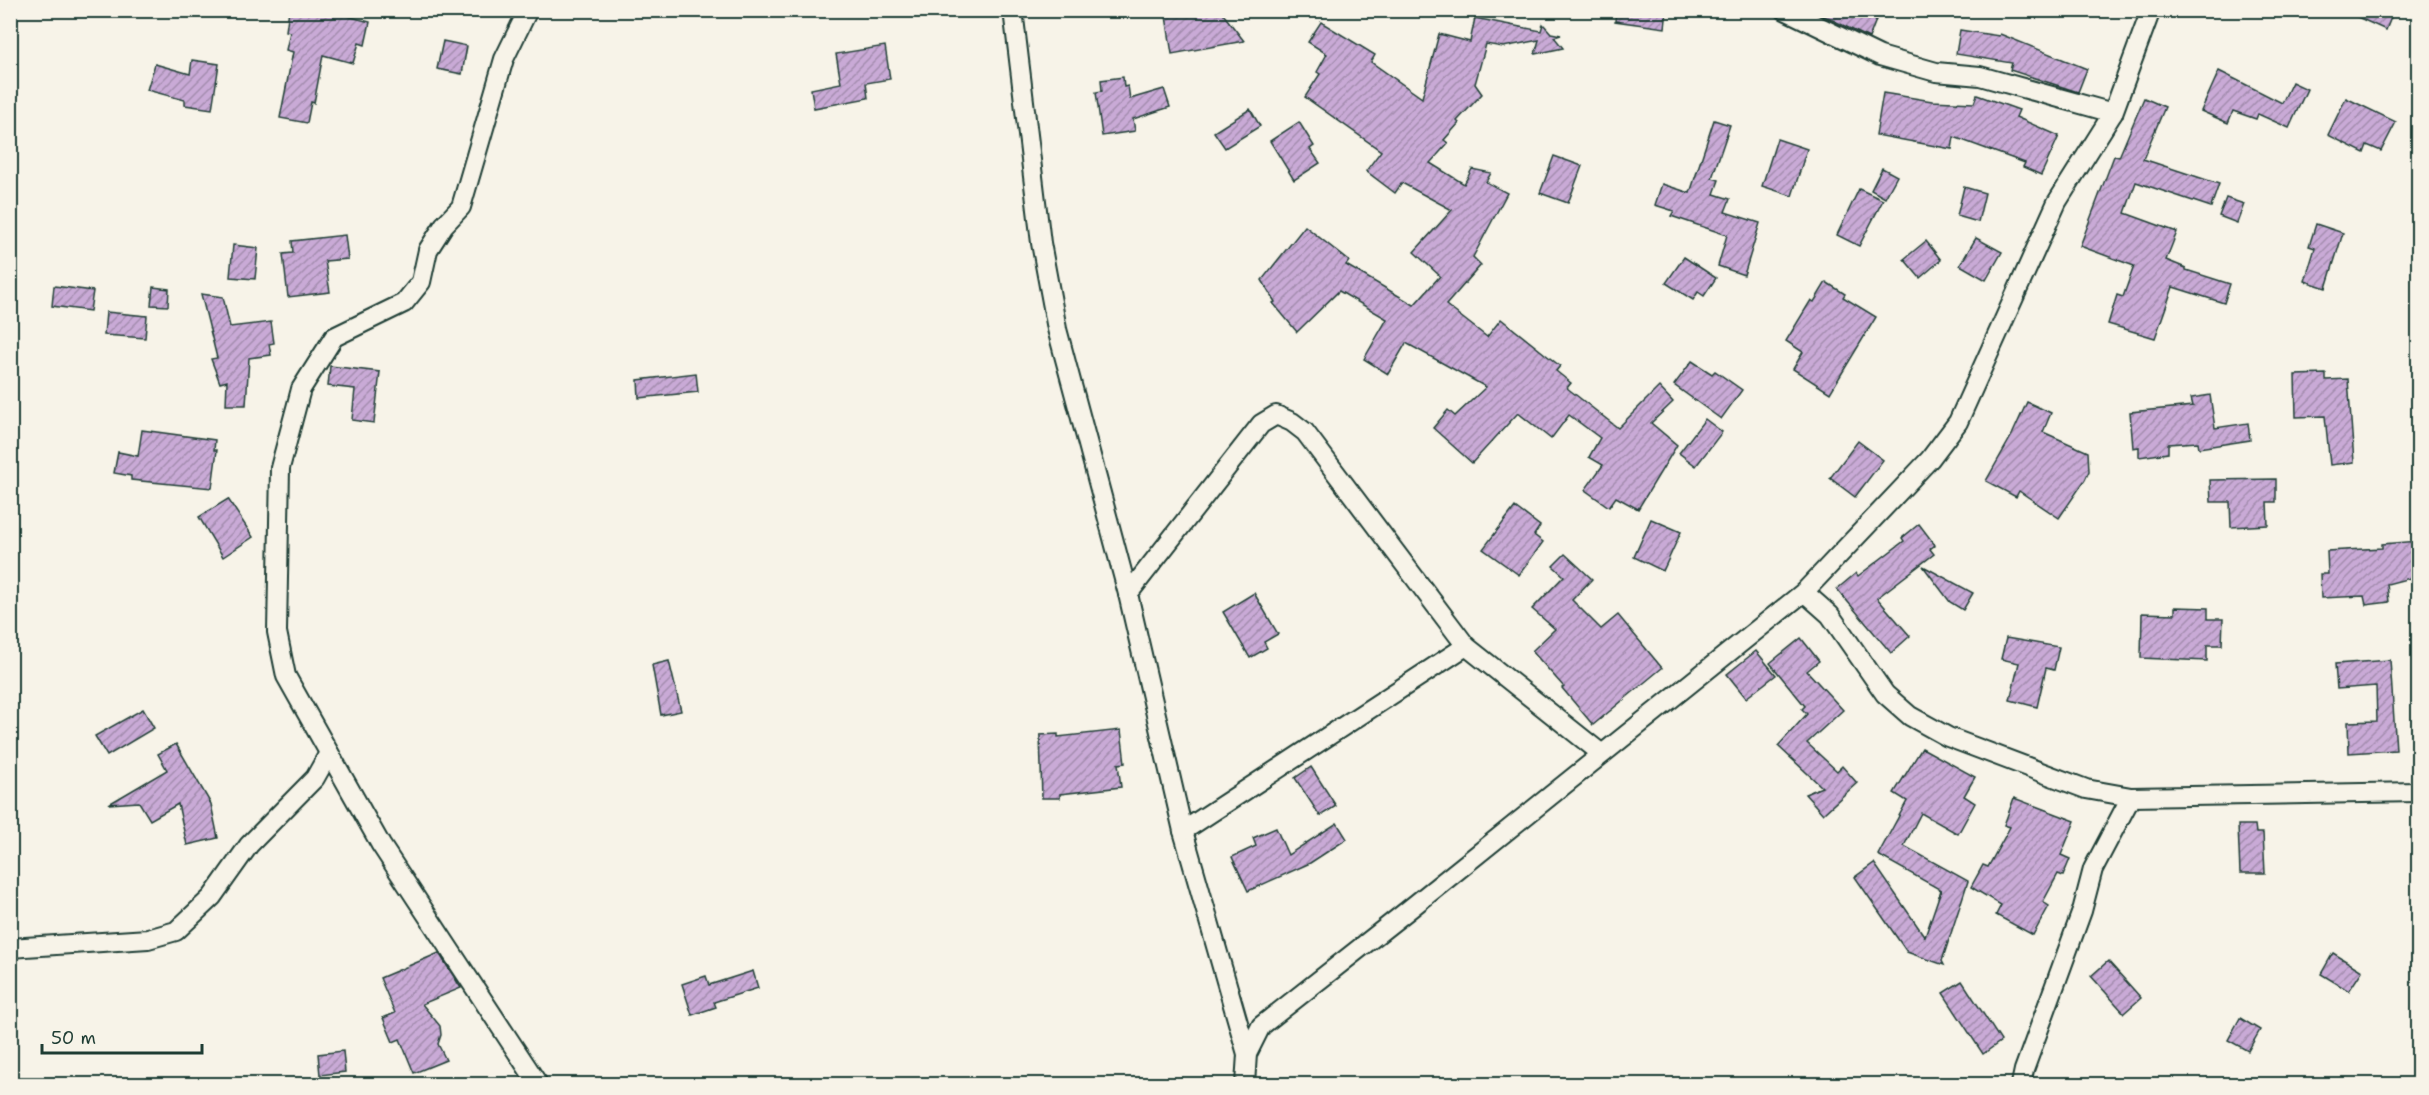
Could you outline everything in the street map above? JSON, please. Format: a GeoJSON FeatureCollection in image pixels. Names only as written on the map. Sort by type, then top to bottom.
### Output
{"type":"FeatureCollection","features":[{"type":"Feature","properties":{"kind":"street"},"geometry":{"type":"LineString","coordinates":[[528,10],[504,59],[461,207],[444,225],[428,250],[421,282],[404,303],[334,337],[301,389],[280,468],[277,632],[286,676],[381,845],[538,1084]]}},
{"type":"Feature","properties":{"kind":"street"},"geometry":{"type":"LineString","coordinates":[[1013,10],[1041,243],[1057,329],[1128,594],[1183,831],[1247,1054],[1245,1084]]}},
{"type":"Feature","properties":{"kind":"street"},"geometry":{"type":"LineString","coordinates":[[1785,10],[1880,56],[1936,72],[1980,76],[2113,113]]}},
{"type":"Feature","properties":{"kind":"street"},"geometry":{"type":"LineString","coordinates":[[1247,1054],[1261,1026],[1804,592],[1930,459],[1958,422],[2057,202],[2113,113],[2151,10]]}},
{"type":"Feature","properties":{"kind":"street"},"geometry":{"type":"LineString","coordinates":[[1128,594],[1262,424],[1276,416],[1292,422],[1305,432],[1466,646],[1602,754]]}},
{"type":"Feature","properties":{"kind":"street"},"geometry":{"type":"LineString","coordinates":[[1804,592],[1830,615],[1896,706],[1910,716],[1948,737],[2086,789],[2131,797],[2418,792]]}},
{"type":"Feature","properties":{"kind":"street"},"geometry":{"type":"LineString","coordinates":[[1183,831],[1466,646]]}},
{"type":"Feature","properties":{"kind":"street"},"geometry":{"type":"LineString","coordinates":[[10,948],[148,939],[176,931],[212,897],[238,864],[249,845],[315,778],[329,753]]}},
{"type":"Feature","properties":{"kind":"street"},"geometry":{"type":"LineString","coordinates":[[2021,1084],[2024,1070],[2082,911],[2093,869],[2131,797]]}},
{"type":"Feature","properties":{"kind":"building"},"geometry":{"type":"Polygon","coordinates":[[[289,10],[337,10],[336,13],[370,22],[365,45],[359,43],[353,63],[323,55],[314,103],[311,102],[307,123],[280,118],[293,52],[286,50],[290,32],[286,31],[289,10]]]}},
{"type":"Feature","properties":{"kind":"building"},"geometry":{"type":"Polygon","coordinates":[[[1165,10],[1220,10],[1244,41],[1172,54],[1165,10]]]}},
{"type":"Feature","properties":{"kind":"building"},"geometry":{"type":"Polygon","coordinates":[[[1616,10],[1667,10],[1665,28],[1615,21],[1616,10]]]}},
{"type":"Feature","properties":{"kind":"building"},"geometry":{"type":"Polygon","coordinates":[[[1812,10],[1880,10],[1869,38],[1812,10]]]}},
{"type":"Feature","properties":{"kind":"building"},"geometry":{"type":"Polygon","coordinates":[[[2342,10],[2394,10],[2386,30],[2342,10]]]}},
{"type":"Feature","properties":{"kind":"building"},"geometry":{"type":"Polygon","coordinates":[[[1475,18],[1541,31],[1543,24],[1551,33],[1561,35],[1554,37],[1563,48],[1535,54],[1539,40],[1503,47],[1486,44],[1475,84],[1482,94],[1457,121],[1459,123],[1444,140],[1448,143],[1430,163],[1464,184],[1472,169],[1491,173],[1486,182],[1507,193],[1473,257],[1481,265],[1446,305],[1487,337],[1501,319],[1560,366],[1556,371],[1571,383],[1567,388],[1618,428],[1659,387],[1673,402],[1651,423],[1677,445],[1638,509],[1616,497],[1609,507],[1585,490],[1603,465],[1589,457],[1600,438],[1569,415],[1551,439],[1518,413],[1472,463],[1433,428],[1448,410],[1455,416],[1486,387],[1406,343],[1388,374],[1364,359],[1387,319],[1339,291],[1297,332],[1273,303],[1275,302],[1262,280],[1305,226],[1349,261],[1346,265],[1414,305],[1440,276],[1414,252],[1452,210],[1402,183],[1395,193],[1366,171],[1381,151],[1305,97],[1320,74],[1317,72],[1327,54],[1308,42],[1321,22],[1375,55],[1371,62],[1422,98],[1439,34],[1470,42],[1475,18]]]}},
{"type":"Feature","properties":{"kind":"building"},"geometry":{"type":"Polygon","coordinates":[[[1960,30],[1999,36],[2000,34],[2087,69],[2078,92],[2010,70],[2012,63],[1956,54],[1960,30]]]}},
{"type":"Feature","properties":{"kind":"building"},"geometry":{"type":"Polygon","coordinates":[[[443,41],[467,46],[462,74],[437,69],[443,41]]]}},
{"type":"Feature","properties":{"kind":"building"},"geometry":{"type":"Polygon","coordinates":[[[885,46],[890,79],[866,83],[868,98],[814,108],[811,89],[841,83],[836,54],[885,46]]]}},
{"type":"Feature","properties":{"kind":"building"},"geometry":{"type":"Polygon","coordinates":[[[192,60],[219,64],[212,109],[185,105],[185,100],[147,90],[155,64],[190,74],[192,60]]]}},
{"type":"Feature","properties":{"kind":"building"},"geometry":{"type":"Polygon","coordinates":[[[2219,71],[2282,103],[2292,82],[2307,89],[2289,128],[2258,114],[2256,119],[2233,111],[2228,123],[2201,111],[2219,71]]]}},
{"type":"Feature","properties":{"kind":"building"},"geometry":{"type":"Polygon","coordinates":[[[1123,77],[1124,87],[1128,86],[1130,99],[1164,89],[1170,107],[1133,119],[1135,131],[1102,136],[1096,92],[1102,91],[1101,80],[1123,77]]]}},
{"type":"Feature","properties":{"kind":"building"},"geometry":{"type":"Polygon","coordinates":[[[1883,93],[1932,101],[1974,103],[1977,95],[2019,110],[2016,117],[2059,136],[2041,175],[2023,167],[2025,163],[1954,137],[1952,149],[1876,135],[1883,93]]]}},
{"type":"Feature","properties":{"kind":"building"},"geometry":{"type":"Polygon","coordinates":[[[2144,98],[2165,107],[2143,159],[2219,184],[2211,207],[2136,182],[2125,213],[2177,232],[2166,260],[2186,270],[2230,284],[2224,303],[2173,287],[2155,338],[2108,324],[2117,295],[2123,297],[2134,266],[2080,246],[2114,156],[2119,157],[2144,98]]]}},
{"type":"Feature","properties":{"kind":"building"},"geometry":{"type":"Polygon","coordinates":[[[2346,98],[2396,122],[2381,151],[2367,145],[2364,153],[2328,135],[2346,98]]]}},
{"type":"Feature","properties":{"kind":"building"},"geometry":{"type":"Polygon","coordinates":[[[1250,109],[1260,126],[1225,148],[1214,132],[1250,109]]]}},
{"type":"Feature","properties":{"kind":"building"},"geometry":{"type":"Polygon","coordinates":[[[1714,120],[1730,125],[1712,178],[1719,180],[1714,194],[1730,199],[1725,212],[1760,223],[1744,275],[1718,266],[1727,235],[1671,216],[1674,211],[1655,205],[1662,184],[1690,193],[1714,120]]]}},
{"type":"Feature","properties":{"kind":"building"},"geometry":{"type":"Polygon","coordinates":[[[1299,122],[1314,146],[1310,149],[1320,163],[1294,180],[1270,141],[1299,122]]]}},
{"type":"Feature","properties":{"kind":"building"},"geometry":{"type":"Polygon","coordinates":[[[1777,139],[1807,149],[1792,196],[1762,186],[1777,139]]]}},
{"type":"Feature","properties":{"kind":"building"},"geometry":{"type":"Polygon","coordinates":[[[1554,156],[1582,166],[1568,203],[1540,193],[1554,156]]]}},
{"type":"Feature","properties":{"kind":"building"},"geometry":{"type":"Polygon","coordinates":[[[1882,168],[1897,176],[1885,198],[1871,190],[1882,168]]]}},
{"type":"Feature","properties":{"kind":"building"},"geometry":{"type":"Polygon","coordinates":[[[1964,187],[1985,193],[1978,222],[1957,216],[1964,187]]]}},
{"type":"Feature","properties":{"kind":"building"},"geometry":{"type":"Polygon","coordinates":[[[1859,189],[1883,200],[1859,246],[1837,235],[1859,189]]]}},
{"type":"Feature","properties":{"kind":"building"},"geometry":{"type":"Polygon","coordinates":[[[2226,198],[2244,204],[2237,223],[2219,216],[2226,198]]]}},
{"type":"Feature","properties":{"kind":"building"},"geometry":{"type":"Polygon","coordinates":[[[2316,224],[2343,233],[2326,288],[2305,281],[2315,248],[2309,246],[2316,224]]]}},
{"type":"Feature","properties":{"kind":"building"},"geometry":{"type":"Polygon","coordinates":[[[345,235],[348,259],[325,261],[330,292],[288,297],[283,254],[293,253],[292,241],[345,235]]]}},
{"type":"Feature","properties":{"kind":"building"},"geometry":{"type":"Polygon","coordinates":[[[1976,238],[2002,252],[1986,280],[1960,265],[1976,238]]]}},
{"type":"Feature","properties":{"kind":"building"},"geometry":{"type":"Polygon","coordinates":[[[1926,241],[1941,260],[1920,278],[1904,259],[1926,241]]]}},
{"type":"Feature","properties":{"kind":"building"},"geometry":{"type":"Polygon","coordinates":[[[233,245],[258,248],[255,279],[230,277],[233,245]]]}},
{"type":"Feature","properties":{"kind":"building"},"geometry":{"type":"Polygon","coordinates":[[[1684,257],[1716,278],[1704,296],[1698,292],[1693,300],[1666,283],[1684,257]]]}},
{"type":"Feature","properties":{"kind":"building"},"geometry":{"type":"Polygon","coordinates":[[[1826,282],[1845,294],[1843,297],[1876,317],[1830,393],[1793,369],[1803,352],[1786,341],[1811,300],[1814,302],[1826,282]]]}},
{"type":"Feature","properties":{"kind":"building"},"geometry":{"type":"Polygon","coordinates":[[[54,286],[93,291],[90,311],[52,306],[54,286]]]}},
{"type":"Feature","properties":{"kind":"building"},"geometry":{"type":"Polygon","coordinates":[[[153,287],[169,289],[168,306],[151,305],[153,287]]]}},
{"type":"Feature","properties":{"kind":"building"},"geometry":{"type":"Polygon","coordinates":[[[201,294],[223,297],[230,327],[271,322],[274,343],[269,344],[271,355],[249,358],[246,405],[226,405],[227,381],[220,383],[211,359],[217,358],[201,294]]]}},
{"type":"Feature","properties":{"kind":"building"},"geometry":{"type":"Polygon","coordinates":[[[106,312],[147,316],[145,338],[104,335],[106,312]]]}},
{"type":"Feature","properties":{"kind":"building"},"geometry":{"type":"Polygon","coordinates":[[[1692,361],[1712,374],[1715,371],[1742,390],[1721,419],[1674,385],[1692,361]]]}},
{"type":"Feature","properties":{"kind":"building"},"geometry":{"type":"Polygon","coordinates":[[[330,366],[380,372],[374,423],[352,420],[355,389],[328,386],[330,366]]]}},
{"type":"Feature","properties":{"kind":"building"},"geometry":{"type":"Polygon","coordinates":[[[696,373],[698,392],[639,398],[638,380],[696,373]]]}},
{"type":"Feature","properties":{"kind":"building"},"geometry":{"type":"Polygon","coordinates":[[[2326,374],[2326,380],[2348,379],[2354,462],[2330,465],[2325,416],[2296,417],[2295,375],[2326,374]]]}},
{"type":"Feature","properties":{"kind":"building"},"geometry":{"type":"Polygon","coordinates":[[[2210,395],[2215,428],[2248,423],[2250,440],[2199,448],[2198,442],[2168,444],[2168,453],[2139,457],[2139,447],[2133,448],[2130,412],[2193,406],[2191,398],[2210,395]]]}},
{"type":"Feature","properties":{"kind":"building"},"geometry":{"type":"Polygon","coordinates":[[[2027,402],[2051,413],[2043,432],[2088,452],[2089,471],[2059,518],[2019,491],[2016,497],[1986,481],[2012,435],[2027,402]]]}},
{"type":"Feature","properties":{"kind":"building"},"geometry":{"type":"Polygon","coordinates":[[[1705,419],[1722,432],[1696,466],[1679,453],[1705,419]]]}},
{"type":"Feature","properties":{"kind":"building"},"geometry":{"type":"Polygon","coordinates":[[[142,430],[215,440],[214,450],[217,450],[212,488],[131,480],[131,476],[114,473],[118,452],[138,456],[142,430]]]}},
{"type":"Feature","properties":{"kind":"building"},"geometry":{"type":"Polygon","coordinates":[[[1858,441],[1883,460],[1855,497],[1830,478],[1858,441]]]}},
{"type":"Feature","properties":{"kind":"building"},"geometry":{"type":"Polygon","coordinates":[[[2276,479],[2276,502],[2267,502],[2268,525],[2231,527],[2230,502],[2211,502],[2210,480],[2276,479]]]}},
{"type":"Feature","properties":{"kind":"building"},"geometry":{"type":"Polygon","coordinates":[[[228,499],[253,537],[223,557],[199,517],[228,499]]]}},
{"type":"Feature","properties":{"kind":"building"},"geometry":{"type":"Polygon","coordinates":[[[1515,507],[1540,526],[1534,535],[1543,542],[1519,575],[1483,549],[1515,507]]]}},
{"type":"Feature","properties":{"kind":"building"},"geometry":{"type":"Polygon","coordinates":[[[1651,519],[1681,532],[1663,571],[1634,557],[1651,519]]]}},
{"type":"Feature","properties":{"kind":"building"},"geometry":{"type":"Polygon","coordinates":[[[1919,524],[1935,545],[1930,549],[1934,554],[1877,598],[1910,636],[1891,653],[1837,589],[1856,573],[1858,576],[1904,541],[1902,538],[1919,524]]]}},
{"type":"Feature","properties":{"kind":"building"},"geometry":{"type":"Polygon","coordinates":[[[2418,541],[2418,576],[2387,584],[2389,602],[2366,605],[2364,596],[2321,598],[2320,574],[2328,574],[2327,551],[2382,548],[2382,544],[2418,541]]]}},
{"type":"Feature","properties":{"kind":"building"},"geometry":{"type":"Polygon","coordinates":[[[1565,554],[1592,579],[1572,600],[1601,629],[1618,615],[1662,668],[1593,725],[1532,651],[1555,629],[1532,609],[1564,576],[1553,566],[1565,554]]]}},
{"type":"Feature","properties":{"kind":"building"},"geometry":{"type":"Polygon","coordinates":[[[1923,566],[1973,593],[1963,610],[1950,602],[1923,566]]]}},
{"type":"Feature","properties":{"kind":"building"},"geometry":{"type":"Polygon","coordinates":[[[1254,593],[1278,634],[1264,642],[1267,648],[1250,658],[1223,612],[1254,593]]]}},
{"type":"Feature","properties":{"kind":"building"},"geometry":{"type":"Polygon","coordinates":[[[2175,607],[2208,608],[2208,619],[2223,619],[2222,645],[2207,645],[2207,661],[2141,658],[2142,613],[2175,614],[2175,607]]]}},
{"type":"Feature","properties":{"kind":"building"},"geometry":{"type":"Polygon","coordinates":[[[1801,638],[1819,661],[1807,671],[1843,710],[1807,743],[1837,771],[1842,766],[1857,783],[1823,814],[1805,794],[1822,787],[1778,746],[1807,714],[1802,709],[1805,706],[1770,663],[1801,638]]]}},
{"type":"Feature","properties":{"kind":"building"},"geometry":{"type":"Polygon","coordinates":[[[2006,638],[2059,647],[2054,670],[2046,668],[2037,707],[2010,700],[2019,663],[2001,659],[2006,638]]]}},
{"type":"Feature","properties":{"kind":"building"},"geometry":{"type":"Polygon","coordinates":[[[1756,651],[1776,675],[1746,698],[1727,674],[1756,651]]]}},
{"type":"Feature","properties":{"kind":"building"},"geometry":{"type":"Polygon","coordinates":[[[2390,660],[2396,750],[2349,753],[2348,722],[2377,721],[2376,686],[2337,689],[2335,664],[2390,660]]]}},
{"type":"Feature","properties":{"kind":"building"},"geometry":{"type":"Polygon","coordinates":[[[669,661],[681,711],[661,715],[652,665],[669,661]]]}},
{"type":"Feature","properties":{"kind":"building"},"geometry":{"type":"Polygon","coordinates":[[[143,709],[154,728],[107,756],[95,736],[143,709]]]}},
{"type":"Feature","properties":{"kind":"building"},"geometry":{"type":"Polygon","coordinates":[[[1121,730],[1125,763],[1118,764],[1121,787],[1060,794],[1060,798],[1042,798],[1040,735],[1058,734],[1058,737],[1121,730]]]}},
{"type":"Feature","properties":{"kind":"building"},"geometry":{"type":"Polygon","coordinates":[[[176,744],[211,804],[218,838],[187,845],[178,804],[150,820],[139,802],[109,804],[167,770],[158,754],[176,744]]]}},
{"type":"Feature","properties":{"kind":"building"},"geometry":{"type":"Polygon","coordinates":[[[1922,748],[1975,777],[1964,796],[1975,803],[1958,834],[1921,813],[1904,846],[1968,881],[1942,961],[1944,965],[1907,952],[1855,877],[1874,863],[1925,937],[1941,890],[1878,855],[1907,801],[1894,793],[1922,748]]]}},
{"type":"Feature","properties":{"kind":"building"},"geometry":{"type":"Polygon","coordinates":[[[1311,767],[1336,806],[1320,816],[1295,778],[1311,767]]]}},
{"type":"Feature","properties":{"kind":"building"},"geometry":{"type":"Polygon","coordinates":[[[2014,798],[2075,821],[2061,855],[2070,859],[2063,876],[2058,874],[2043,902],[2049,906],[2033,935],[1996,915],[2001,905],[1971,887],[1983,865],[1988,867],[2010,827],[2004,825],[2014,798]]]}},
{"type":"Feature","properties":{"kind":"building"},"geometry":{"type":"Polygon","coordinates":[[[1337,823],[1347,839],[1310,863],[1248,891],[1232,857],[1256,846],[1253,838],[1276,828],[1288,855],[1337,823]]]}},
{"type":"Feature","properties":{"kind":"building"},"geometry":{"type":"Polygon","coordinates":[[[2238,825],[2255,825],[2256,833],[2263,833],[2265,873],[2240,873],[2238,825]]]}},
{"type":"Feature","properties":{"kind":"building"},"geometry":{"type":"Polygon","coordinates":[[[439,953],[461,988],[422,1004],[440,1026],[441,1035],[438,1044],[446,1060],[414,1073],[400,1039],[393,1042],[383,1018],[395,1013],[380,978],[439,953]]]}},
{"type":"Feature","properties":{"kind":"building"},"geometry":{"type":"Polygon","coordinates":[[[2333,953],[2362,971],[2349,991],[2321,974],[2333,953]]]}},
{"type":"Feature","properties":{"kind":"building"},"geometry":{"type":"Polygon","coordinates":[[[2108,961],[2141,998],[2124,1013],[2091,976],[2108,961]]]}},
{"type":"Feature","properties":{"kind":"building"},"geometry":{"type":"Polygon","coordinates":[[[753,971],[758,988],[714,1002],[716,1007],[692,1015],[682,984],[706,976],[709,985],[753,971]]]}},
{"type":"Feature","properties":{"kind":"building"},"geometry":{"type":"Polygon","coordinates":[[[1962,981],[2001,1041],[1983,1054],[1943,993],[1962,981]]]}},
{"type":"Feature","properties":{"kind":"building"},"geometry":{"type":"Polygon","coordinates":[[[2240,1018],[2260,1030],[2248,1051],[2228,1040],[2240,1018]]]}},
{"type":"Feature","properties":{"kind":"building"},"geometry":{"type":"Polygon","coordinates":[[[343,1051],[345,1072],[320,1075],[318,1054],[343,1051]]]}}]}
